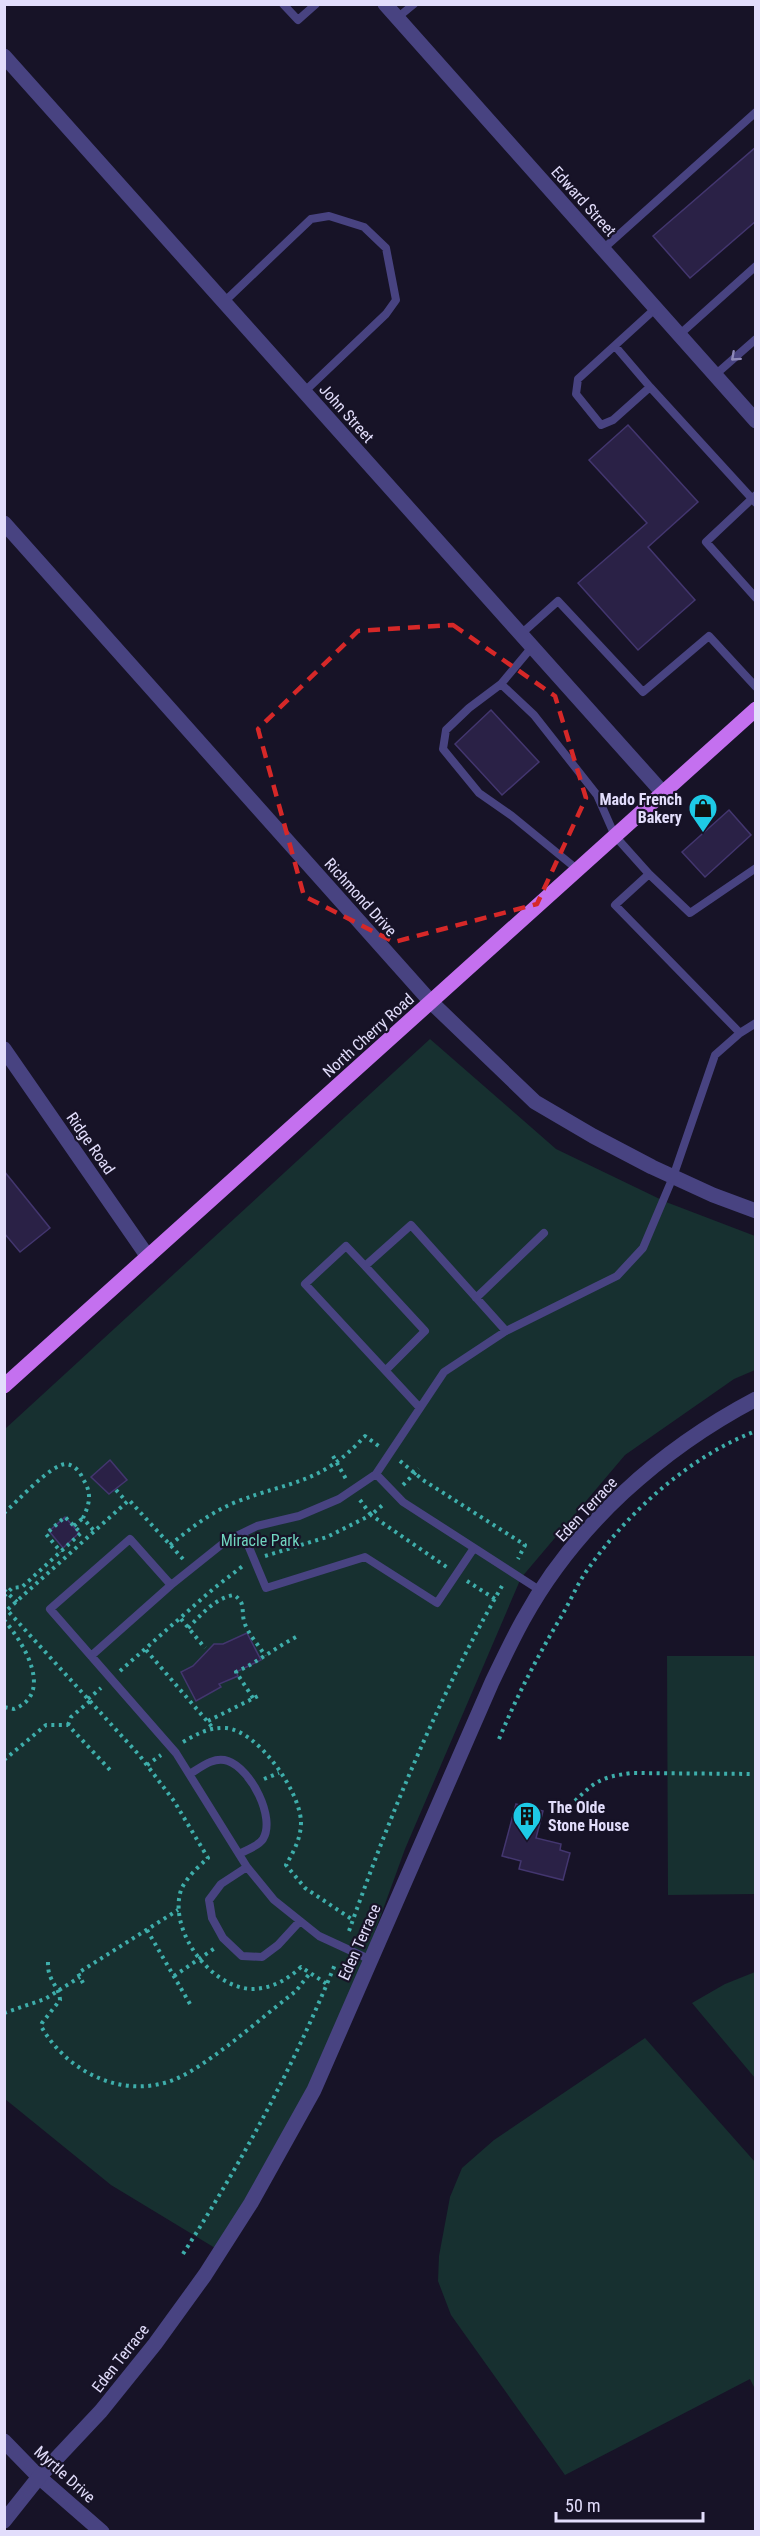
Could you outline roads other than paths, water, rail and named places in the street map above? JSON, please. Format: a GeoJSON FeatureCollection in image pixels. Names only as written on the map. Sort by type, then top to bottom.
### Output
{"type":"FeatureCollection","features":[{"type":"Feature","properties":{"kind":"main road","name":"North Cherry Road"},"geometry":{"type":"LineString","coordinates":[[4,1386],[756,709]]}},
{"type":"Feature","properties":{"kind":"street","name":"Edward Street"},"geometry":{"type":"LineString","coordinates":[[385,4],[756,421]]}},
{"type":"Feature","properties":{"kind":"street","name":"John Street"},"geometry":{"type":"LineString","coordinates":[[4,56],[663,793]]}},
{"type":"Feature","properties":{"kind":"street","name":"Richmond Drive"},"geometry":{"type":"LineString","coordinates":[[4,523],[431,1002],[535,1102],[593,1136],[673,1177],[756,1211]]}},
{"type":"Feature","properties":{"kind":"street","name":"Ridge Road"},"geometry":{"type":"LineString","coordinates":[[4,1048],[148,1257]]}},
{"type":"Feature","properties":{"kind":"street","name":"Eden Terrace"},"geometry":{"type":"LineString","coordinates":[[4,2521],[39,2477],[101,2411],[155,2344],[205,2275],[245,2213],[314,2090],[492,1682],[523,1619],[563,1561],[609,1507],[652,1468],[718,1419],[756,1399]]}},
{"type":"Feature","properties":{"kind":"street","name":"Myrtle Drive"},"geometry":{"type":"LineString","coordinates":[[4,2441],[39,2477],[102,2532]]}},
{"type":"Feature","properties":{"kind":"lane"},"geometry":{"type":"LineString","coordinates":[[283,4],[298,20],[316,4]]}},
{"type":"Feature","properties":{"kind":"lane"},"geometry":{"type":"LineString","coordinates":[[397,18],[414,4]]}},
{"type":"Feature","properties":{"kind":"lane"},"geometry":{"type":"LineString","coordinates":[[603,249],[756,112]]}},
{"type":"Feature","properties":{"kind":"lane"},"geometry":{"type":"LineString","coordinates":[[224,302],[311,219],[330,216],[364,227],[386,248],[396,300],[386,314],[304,392]]}},
{"type":"Feature","properties":{"kind":"lane"},"geometry":{"type":"LineString","coordinates":[[679,335],[756,266]]}},
{"type":"Feature","properties":{"kind":"lane"},"geometry":{"type":"LineString","coordinates":[[650,387],[613,420],[601,425],[576,394],[578,379],[656,309]]}},
{"type":"Feature","properties":{"kind":"lane"},"geometry":{"type":"LineString","coordinates":[[715,375],[756,339]]}},
{"type":"Feature","properties":{"kind":"lane"},"geometry":{"type":"LineString","coordinates":[[615,346],[754,499],[706,542],[756,598]]}},
{"type":"Feature","properties":{"kind":"lane"},"geometry":{"type":"LineString","coordinates":[[521,634],[558,601],[643,692],[709,636],[756,687]]}},
{"type":"Feature","properties":{"kind":"lane"},"geometry":{"type":"LineString","coordinates":[[532,647],[501,684],[469,708],[446,730],[442,748],[479,793],[512,816],[578,870]]}},
{"type":"Feature","properties":{"kind":"lane"},"geometry":{"type":"LineString","coordinates":[[501,684],[534,715],[597,795],[615,836],[649,874],[690,913],[756,868]]}},
{"type":"Feature","properties":{"kind":"lane"},"geometry":{"type":"LineString","coordinates":[[649,874],[615,905],[740,1033]]}},
{"type":"Feature","properties":{"kind":"lane"},"geometry":{"type":"LineString","coordinates":[[92,1656],[205,1556],[257,1526],[299,1516],[339,1499],[376,1474],[444,1372],[506,1331],[617,1276],[644,1248],[673,1177],[715,1055],[740,1033],[756,1023]]}},
{"type":"Feature","properties":{"kind":"lane"},"geometry":{"type":"LineString","coordinates":[[365,1266],[411,1225],[506,1331]]}},
{"type":"Feature","properties":{"kind":"lane"},"geometry":{"type":"LineString","coordinates":[[476,1298],[544,1233]]}},
{"type":"Feature","properties":{"kind":"lane"},"geometry":{"type":"LineString","coordinates":[[386,1370],[424,1331],[346,1246],[305,1284],[420,1408]]}},
{"type":"Feature","properties":{"kind":"lane"},"geometry":{"type":"LineString","coordinates":[[376,1474],[403,1503],[542,1592]]}},
{"type":"Feature","properties":{"kind":"lane"},"geometry":{"type":"LineString","coordinates":[[243,1533],[266,1588],[365,1557],[437,1603],[474,1548]]}},
{"type":"Feature","properties":{"kind":"lane"},"geometry":{"type":"LineString","coordinates":[[171,1585],[130,1539],[50,1609],[176,1753],[247,1867],[274,1899],[319,1936],[370,1960]]}},
{"type":"Feature","properties":{"kind":"lane"},"geometry":{"type":"LineString","coordinates":[[190,1774],[211,1761],[227,1760],[242,1769],[265,1808],[268,1827],[261,1842],[239,1854]]}},
{"type":"Feature","properties":{"kind":"lane"},"geometry":{"type":"LineString","coordinates":[[247,1867],[221,1884],[209,1899],[212,1918],[223,1938],[242,1956],[261,1957],[278,1945],[300,1921]]}},
{"type":"Feature","properties":{"kind":"place","name":"Mado French Bakery"},"geometry":{"type":"Point","coordinates":[703,834]}},
{"type":"Feature","properties":{"kind":"place","name":"The Olde Stone House"},"geometry":{"type":"Point","coordinates":[527,1842]}},
{"type":"Feature","properties":{"kind":"park label","name":"Miracle Park"},"geometry":{"type":"Point","coordinates":[260,1540]}}]}
